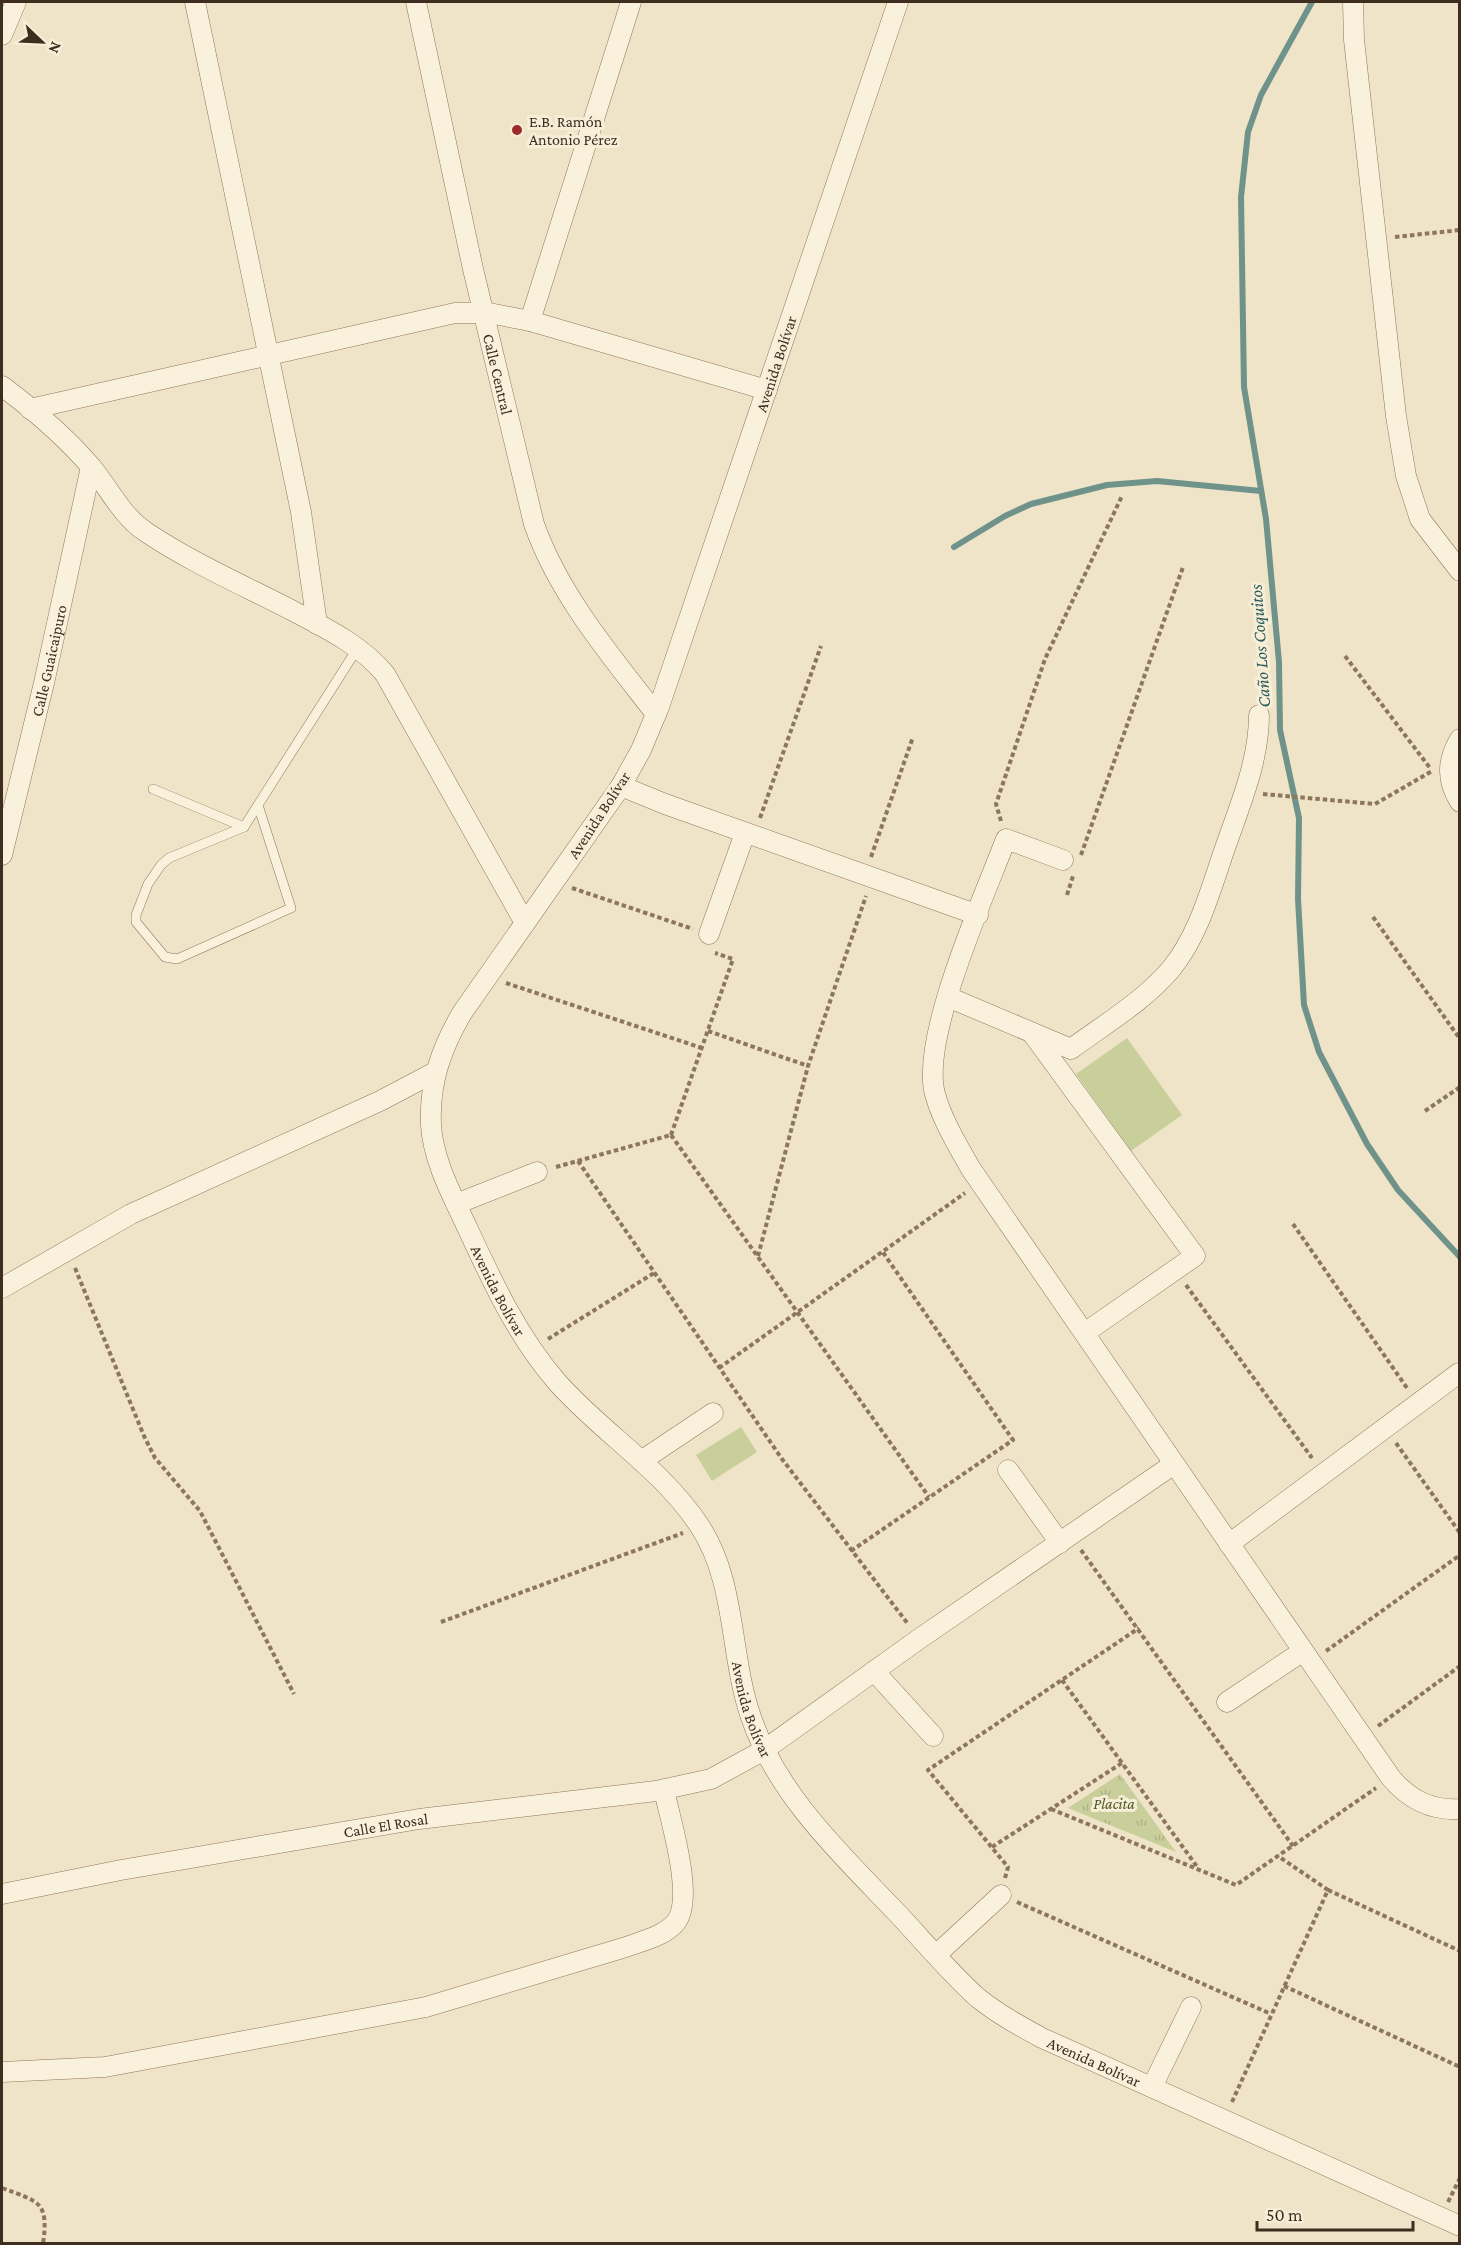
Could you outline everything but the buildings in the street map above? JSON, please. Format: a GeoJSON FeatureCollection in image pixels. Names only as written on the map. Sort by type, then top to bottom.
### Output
{"type":"FeatureCollection","features":[{"type":"Feature","properties":{"kind":"street"},"geometry":{"type":"LineString","coordinates":[[2,35],[16,2]]}},
{"type":"Feature","properties":{"kind":"street"},"geometry":{"type":"LineString","coordinates":[[195,2],[266,356],[301,512],[317,624]]}},
{"type":"Feature","properties":{"kind":"street","name":"Calle Central"},"geometry":{"type":"LineString","coordinates":[[416,2],[483,312],[525,493],[539,538],[597,639],[656,714]]}},
{"type":"Feature","properties":{"kind":"street"},"geometry":{"type":"LineString","coordinates":[[530,321],[631,2]]}},
{"type":"Feature","properties":{"kind":"street","name":"Avenida Bolívar"},"geometry":{"type":"LineString","coordinates":[[898,2],[656,714],[641,750],[621,786],[487,977],[446,1040],[432,1085],[431,1130],[438,1158],[456,1204],[497,1291],[532,1350],[559,1385],[683,1503],[700,1527],[716,1557],[725,1584],[739,1674],[750,1716],[764,1750],[802,1808],[936,1955],[977,1997],[1016,2024],[1460,2226]]}},
{"type":"Feature","properties":{"kind":"street"},"geometry":{"type":"LineString","coordinates":[[1353,2],[1354,40],[1396,416],[1406,476],[1420,519],[1460,571]]}},
{"type":"Feature","properties":{"kind":"street"},"geometry":{"type":"LineString","coordinates":[[30,409],[455,313],[483,312],[530,321],[767,390]]}},
{"type":"Feature","properties":{"kind":"street"},"geometry":{"type":"LineString","coordinates":[[2,386],[59,433],[91,467],[121,509],[148,533],[317,624],[374,660],[385,674],[525,923]]}},
{"type":"Feature","properties":{"kind":"street","name":"Calle Guaicaipuro"},"geometry":{"type":"LineString","coordinates":[[2,855],[42,694],[91,467]]}},
{"type":"Feature","properties":{"kind":"street"},"geometry":{"type":"LineString","coordinates":[[948,997],[1071,1049],[1152,990],[1172,968],[1194,929],[1216,875],[1247,785],[1259,737],[1259,715]]}},
{"type":"Feature","properties":{"kind":"street"},"geometry":{"type":"LineString","coordinates":[[1460,739],[1451,760],[1449,774],[1451,786],[1460,802]]}},
{"type":"Feature","properties":{"kind":"street"},"geometry":{"type":"LineString","coordinates":[[621,786],[978,915]]}},
{"type":"Feature","properties":{"kind":"street"},"geometry":{"type":"LineString","coordinates":[[709,934],[749,834]]}},
{"type":"Feature","properties":{"kind":"street"},"geometry":{"type":"LineString","coordinates":[[1071,866],[1006,839],[948,997],[934,1057],[935,1094],[961,1150],[981,1182],[1391,1778],[1402,1791],[1416,1801],[1441,1808],[1460,1809]]}},
{"type":"Feature","properties":{"kind":"street"},"geometry":{"type":"LineString","coordinates":[[1032,1033],[1195,1256],[1086,1332]]}},
{"type":"Feature","properties":{"kind":"street"},"geometry":{"type":"LineString","coordinates":[[2,1288],[131,1214],[370,1106],[435,1072]]}},
{"type":"Feature","properties":{"kind":"street"},"geometry":{"type":"LineString","coordinates":[[456,1204],[537,1172]]}},
{"type":"Feature","properties":{"kind":"street"},"geometry":{"type":"LineString","coordinates":[[1229,1544],[1459,1373]]}},
{"type":"Feature","properties":{"kind":"street"},"geometry":{"type":"LineString","coordinates":[[641,1461],[713,1413]]}},
{"type":"Feature","properties":{"kind":"street","name":"Calle El Rosal"},"geometry":{"type":"LineString","coordinates":[[2,1894],[122,1870],[407,1821],[664,1790],[711,1779],[764,1750],[919,1639],[1174,1464]]}},
{"type":"Feature","properties":{"kind":"street"},"geometry":{"type":"LineString","coordinates":[[1008,1470],[1065,1539]]}},
{"type":"Feature","properties":{"kind":"street"},"geometry":{"type":"LineString","coordinates":[[1227,1702],[1307,1657]]}},
{"type":"Feature","properties":{"kind":"street"},"geometry":{"type":"LineString","coordinates":[[874,1671],[933,1736]]}},
{"type":"Feature","properties":{"kind":"street"},"geometry":{"type":"LineString","coordinates":[[2,2072],[105,2067],[426,2007],[605,1954],[657,1935],[677,1921],[684,1900],[664,1790]]}},
{"type":"Feature","properties":{"kind":"street"},"geometry":{"type":"LineString","coordinates":[[936,1955],[1001,1895]]}},
{"type":"Feature","properties":{"kind":"street"},"geometry":{"type":"LineString","coordinates":[[1152,2087],[1191,2007]]}},
{"type":"Feature","properties":{"kind":"lane"},"geometry":{"type":"LineString","coordinates":[[258,805],[291,908],[177,959],[165,957],[136,922],[136,915],[153,872],[169,858],[244,827],[357,649]]}},
{"type":"Feature","properties":{"kind":"lane"},"geometry":{"type":"LineString","coordinates":[[153,789],[244,827]]}},
{"type":"Feature","properties":{"kind":"path"},"geometry":{"type":"LineString","coordinates":[[1377,239],[1460,230]]}},
{"type":"Feature","properties":{"kind":"path"},"geometry":{"type":"LineString","coordinates":[[1006,839],[996,804],[1064,615],[1122,496]]}},
{"type":"Feature","properties":{"kind":"path"},"geometry":{"type":"LineString","coordinates":[[1067,895],[1071,866],[1183,567]]}},
{"type":"Feature","properties":{"kind":"path"},"geometry":{"type":"LineString","coordinates":[[749,834],[821,646]]}},
{"type":"Feature","properties":{"kind":"path"},"geometry":{"type":"LineString","coordinates":[[1345,656],[1432,771]]}},
{"type":"Feature","properties":{"kind":"path"},"geometry":{"type":"LineString","coordinates":[[758,1256],[808,1066],[913,737]]}},
{"type":"Feature","properties":{"kind":"path"},"geometry":{"type":"LineString","coordinates":[[1289,797],[1375,804],[1451,760]]}},
{"type":"Feature","properties":{"kind":"path"},"geometry":{"type":"LineString","coordinates":[[554,882],[709,934],[704,949],[732,959],[671,1135]]}},
{"type":"Feature","properties":{"kind":"path"},"geometry":{"type":"LineString","coordinates":[[1373,917],[1460,1039]]}},
{"type":"Feature","properties":{"kind":"path"},"geometry":{"type":"LineString","coordinates":[[487,977],[702,1048]]}},
{"type":"Feature","properties":{"kind":"path"},"geometry":{"type":"LineString","coordinates":[[708,1031],[808,1066]]}},
{"type":"Feature","properties":{"kind":"path"},"geometry":{"type":"LineString","coordinates":[[1425,1111],[1460,1087]]}},
{"type":"Feature","properties":{"kind":"path"},"geometry":{"type":"LineString","coordinates":[[537,1172],[671,1135]]}},
{"type":"Feature","properties":{"kind":"path"},"geometry":{"type":"LineString","coordinates":[[671,1135],[929,1497]]}},
{"type":"Feature","properties":{"kind":"path"},"geometry":{"type":"LineString","coordinates":[[578,1161],[782,1459],[919,1639]]}},
{"type":"Feature","properties":{"kind":"path"},"geometry":{"type":"LineString","coordinates":[[719,1368],[797,1310],[981,1182]]}},
{"type":"Feature","properties":{"kind":"path"},"geometry":{"type":"LineString","coordinates":[[1293,1224],[1417,1404]]}},
{"type":"Feature","properties":{"kind":"path"},"geometry":{"type":"LineString","coordinates":[[67,1250],[155,1458],[183,1488],[200,1511],[294,1694]]}},
{"type":"Feature","properties":{"kind":"path"},"geometry":{"type":"LineString","coordinates":[[851,1551],[1013,1440],[882,1251]]}},
{"type":"Feature","properties":{"kind":"path"},"geometry":{"type":"LineString","coordinates":[[1175,1269],[1323,1474]]}},
{"type":"Feature","properties":{"kind":"path"},"geometry":{"type":"LineString","coordinates":[[532,1350],[654,1273]]}},
{"type":"Feature","properties":{"kind":"path"},"geometry":{"type":"LineString","coordinates":[[1385,1428],[1460,1533]]}},
{"type":"Feature","properties":{"kind":"path"},"geometry":{"type":"LineString","coordinates":[[441,1622],[700,1527]]}},
{"type":"Feature","properties":{"kind":"path"},"geometry":{"type":"LineString","coordinates":[[1065,1539],[1139,1628],[1293,1846]]}},
{"type":"Feature","properties":{"kind":"path"},"geometry":{"type":"LineString","coordinates":[[1307,1657],[1460,1555]]}},
{"type":"Feature","properties":{"kind":"path"},"geometry":{"type":"LineString","coordinates":[[1139,1628],[928,1770],[1008,1867],[1001,1895],[1271,2014]]}},
{"type":"Feature","properties":{"kind":"path"},"geometry":{"type":"LineString","coordinates":[[1363,1737],[1460,1666]]}},
{"type":"Feature","properties":{"kind":"path"},"geometry":{"type":"LineString","coordinates":[[1062,1679],[1198,1869]]}},
{"type":"Feature","properties":{"kind":"path"},"geometry":{"type":"LineString","coordinates":[[992,1847],[1122,1763]]}},
{"type":"Feature","properties":{"kind":"path"},"geometry":{"type":"LineString","coordinates":[[1051,1809],[1236,1885],[1391,1778]]}},
{"type":"Feature","properties":{"kind":"path"},"geometry":{"type":"LineString","coordinates":[[1278,1856],[1328,1890],[1460,1951]]}},
{"type":"Feature","properties":{"kind":"path"},"geometry":{"type":"LineString","coordinates":[[1225,2119],[1328,1890]]}},
{"type":"Feature","properties":{"kind":"path"},"geometry":{"type":"LineString","coordinates":[[1284,1986],[1460,2067]]}},
{"type":"Feature","properties":{"kind":"path"},"geometry":{"type":"LineString","coordinates":[[2,2188],[39,2204],[46,2220],[43,2244]]}},
{"type":"Feature","properties":{"kind":"green space"},"geometry":{"type":"Polygon","coordinates":[[[1127,1038],[1182,1115],[1131,1151],[1076,1074],[1127,1038]]]}},
{"type":"Feature","properties":{"kind":"green space"},"geometry":{"type":"Polygon","coordinates":[[[741,1427],[757,1452],[712,1481],[696,1455],[741,1427]]]}},
{"type":"Feature","properties":{"kind":"green space","name":"Placita"},"geometry":{"type":"Polygon","coordinates":[[[1120,1774],[1176,1852],[1068,1808],[1120,1774]]]}},
{"type":"Feature","properties":{"kind":"waterway","name":"Caño Los Coquitos"},"geometry":{"type":"LineString","coordinates":[[1312,2],[1261,95],[1248,132],[1241,197],[1244,387],[1266,519],[1279,662],[1280,730],[1299,818],[1298,899],[1304,1005],[1319,1052],[1367,1144],[1398,1190],[1460,1257]]}},
{"type":"Feature","properties":{"kind":"waterway"},"geometry":{"type":"LineString","coordinates":[[954,547],[1005,516],[1031,504],[1107,485],[1157,481],[1261,491]]}},
{"type":"Feature","properties":{"kind":"place","name":"E.B. Ramón Antonio Pérez"},"geometry":{"type":"Point","coordinates":[517,130]}}]}
